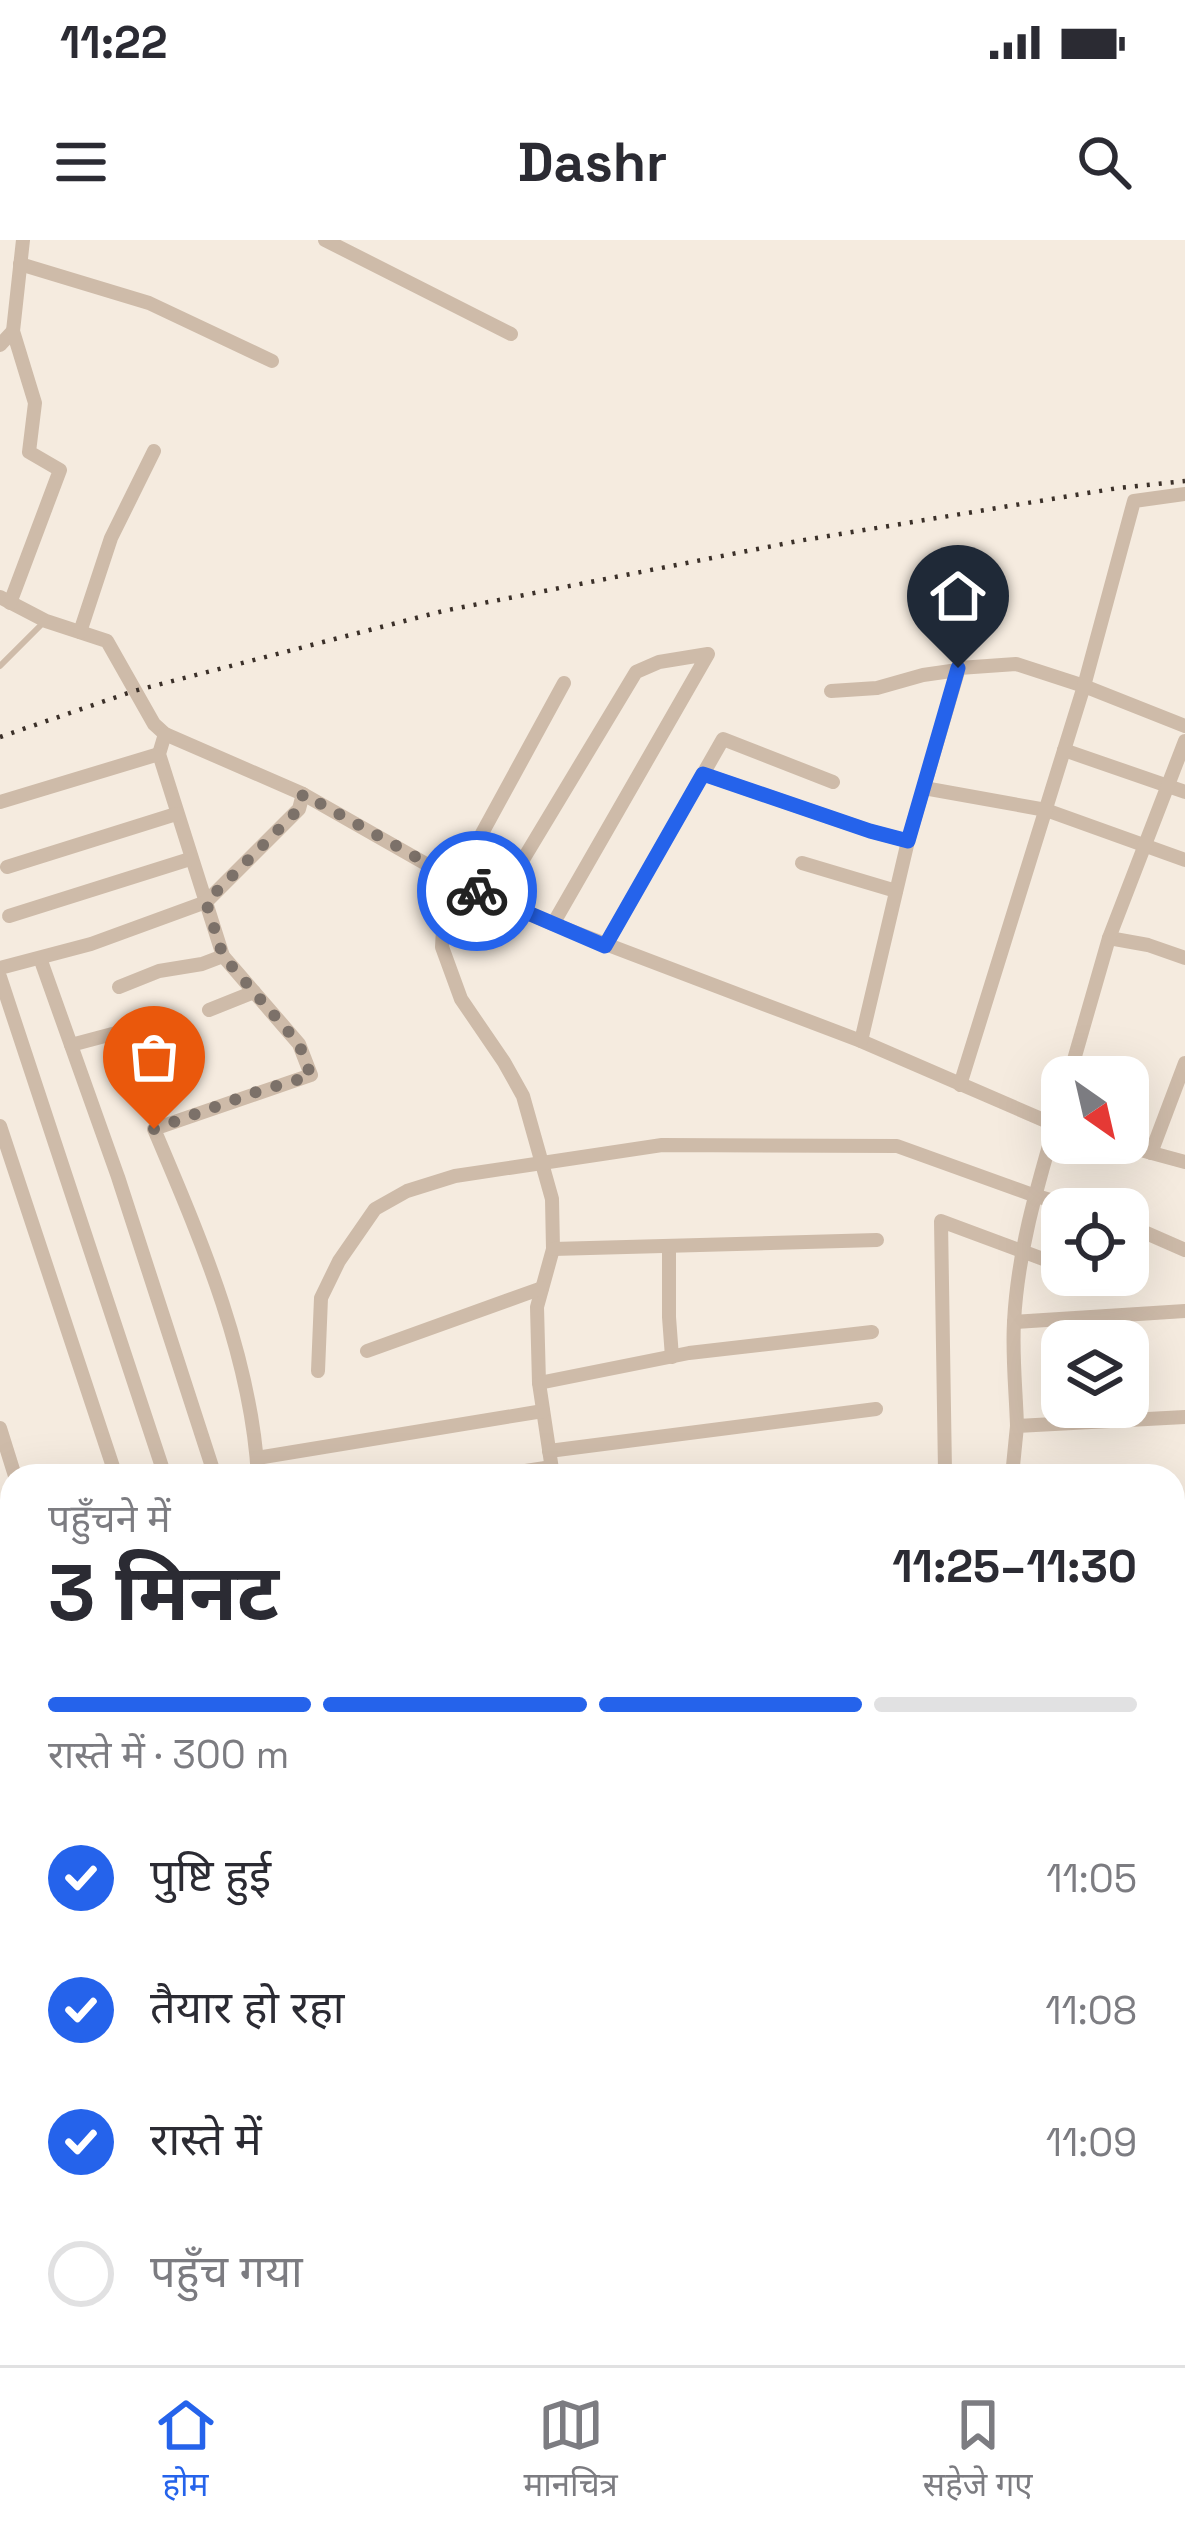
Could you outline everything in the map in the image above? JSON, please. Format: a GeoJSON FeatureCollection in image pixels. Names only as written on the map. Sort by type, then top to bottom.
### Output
{"type":"FeatureCollection","features":[{"type":"Feature","properties":{"kind":"street"},"geometry":{"type":"LineString","coordinates":[[23,240],[13,331],[34,403],[29,452],[60,470],[5,600],[46,621],[107,640],[154,724],[166,734],[303,794],[451,878],[605,946],[861,1041],[1041,1120]]}},
{"type":"Feature","properties":{"kind":"street"},"geometry":{"type":"LineString","coordinates":[[325,240],[511,334]]}},
{"type":"Feature","properties":{"kind":"street"},"geometry":{"type":"LineString","coordinates":[[20,264],[148,303],[272,361]]}},
{"type":"Feature","properties":{"kind":"street"},"geometry":{"type":"LineString","coordinates":[[0,345],[13,331]]}},
{"type":"Feature","properties":{"kind":"street"},"geometry":{"type":"LineString","coordinates":[[80,632],[111,538],[154,451]]}},
{"type":"Feature","properties":{"kind":"street"},"geometry":{"type":"LineString","coordinates":[[960,1085],[1084,686],[1134,501],[1185,494]]}},
{"type":"Feature","properties":{"kind":"street"},"geometry":{"type":"LineString","coordinates":[[524,858],[636,672],[658,662],[708,654],[553,924]]}},
{"type":"Feature","properties":{"kind":"street"},"geometry":{"type":"LineString","coordinates":[[832,691],[1016,664],[1185,726]]}},
{"type":"Feature","properties":{"kind":"street"},"geometry":{"type":"LineString","coordinates":[[861,1041],[908,841],[958,670]]}},
{"type":"Feature","properties":{"kind":"street"},"geometry":{"type":"LineString","coordinates":[[551,1464],[539,1383],[537,1307],[553,1249],[552,1199],[523,1096],[461,999],[442,947],[451,878],[564,683]]}},
{"type":"Feature","properties":{"kind":"street"},"geometry":{"type":"LineString","coordinates":[[166,734],[159,754],[223,956],[299,1044],[311,1076],[154,1129],[200,1239],[240,1355],[257,1464]]}},
{"type":"Feature","properties":{"kind":"street"},"geometry":{"type":"LineString","coordinates":[[605,946],[723,740],[833,782]]}},
{"type":"Feature","properties":{"kind":"street"},"geometry":{"type":"LineString","coordinates":[[1075,1056],[1108,938],[1185,741]]}},
{"type":"Feature","properties":{"kind":"street"},"geometry":{"type":"LineString","coordinates":[[1064,750],[1185,792]]}},
{"type":"Feature","properties":{"kind":"street"},"geometry":{"type":"LineString","coordinates":[[0,802],[159,754]]}},
{"type":"Feature","properties":{"kind":"street"},"geometry":{"type":"LineString","coordinates":[[703,774],[908,841]]}},
{"type":"Feature","properties":{"kind":"street"},"geometry":{"type":"LineString","coordinates":[[924,788],[1046,810],[1185,860]]}},
{"type":"Feature","properties":{"kind":"street"},"geometry":{"type":"LineString","coordinates":[[161,1464],[0,973],[206,902],[299,809],[303,794]]}},
{"type":"Feature","properties":{"kind":"street"},"geometry":{"type":"LineString","coordinates":[[7,867],[176,814]]}},
{"type":"Feature","properties":{"kind":"street"},"geometry":{"type":"LineString","coordinates":[[9,916],[190,859]]}},
{"type":"Feature","properties":{"kind":"street"},"geometry":{"type":"LineString","coordinates":[[802,863],[896,891]]}},
{"type":"Feature","properties":{"kind":"street"},"geometry":{"type":"LineString","coordinates":[[1108,938],[1185,958]]}},
{"type":"Feature","properties":{"kind":"street"},"geometry":{"type":"LineString","coordinates":[[119,987],[159,971],[223,956]]}},
{"type":"Feature","properties":{"kind":"street"},"geometry":{"type":"LineString","coordinates":[[40,958],[125,1198],[211,1464]]}},
{"type":"Feature","properties":{"kind":"street"},"geometry":{"type":"LineString","coordinates":[[209,1010],[254,992]]}},
{"type":"Feature","properties":{"kind":"street"},"geometry":{"type":"LineString","coordinates":[[71,1045],[135,1028]]}},
{"type":"Feature","properties":{"kind":"street"},"geometry":{"type":"LineString","coordinates":[[1185,1063],[1151,1153],[1185,1162]]}},
{"type":"Feature","properties":{"kind":"street"},"geometry":{"type":"LineString","coordinates":[[0,1126],[112,1464]]}},
{"type":"Feature","properties":{"kind":"street"},"geometry":{"type":"LineString","coordinates":[[318,1372],[321,1298],[374,1209],[407,1191],[455,1176],[662,1145],[897,1146],[1041,1197]]}},
{"type":"Feature","properties":{"kind":"street"},"geometry":{"type":"LineString","coordinates":[[1013,1464],[1014,1322],[1022,1252],[1044,1164]]}},
{"type":"Feature","properties":{"kind":"street"},"geometry":{"type":"LineString","coordinates":[[945,1464],[941,1221],[1041,1259]]}},
{"type":"Feature","properties":{"kind":"street"},"geometry":{"type":"LineString","coordinates":[[1149,1234],[1185,1250]]}},
{"type":"Feature","properties":{"kind":"street"},"geometry":{"type":"LineString","coordinates":[[553,1249],[877,1240]]}},
{"type":"Feature","properties":{"kind":"street"},"geometry":{"type":"LineString","coordinates":[[669,1246],[672,1357]]}},
{"type":"Feature","properties":{"kind":"street"},"geometry":{"type":"LineString","coordinates":[[367,1352],[542,1288]]}},
{"type":"Feature","properties":{"kind":"street"},"geometry":{"type":"LineString","coordinates":[[1014,1322],[1185,1311]]}},
{"type":"Feature","properties":{"kind":"street"},"geometry":{"type":"LineString","coordinates":[[539,1383],[672,1357],[872,1332]]}},
{"type":"Feature","properties":{"kind":"street"},"geometry":{"type":"LineString","coordinates":[[549,1451],[876,1409]]}},
{"type":"Feature","properties":{"kind":"street"},"geometry":{"type":"LineString","coordinates":[[257,1458],[543,1411]]}},
{"type":"Feature","properties":{"kind":"street"},"geometry":{"type":"LineString","coordinates":[[1017,1426],[1185,1417]]}},
{"type":"Feature","properties":{"kind":"street"},"geometry":{"type":"LineString","coordinates":[[0,1428],[3,1449]]}},
{"type":"Feature","properties":{"kind":"lane"},"geometry":{"type":"LineString","coordinates":[[0,666],[46,621]]}},
{"type":"Feature","properties":{"kind":"railway"},"geometry":{"type":"LineString","coordinates":[[0,737],[134,691],[443,611],[798,541],[1185,481]]}},
{"type":"Feature","properties":{"kind":"way so far"},"geometry":{"type":"LineString","coordinates":[[154,1129],[311,1076],[299,1044],[223,956],[206,902],[299,809],[303,794],[477,891]]}},
{"type":"Feature","properties":{"kind":"route"},"geometry":{"type":"LineString","coordinates":[[477,891],[605,946],[703,774],[908,841],[958,668]]}}]}
